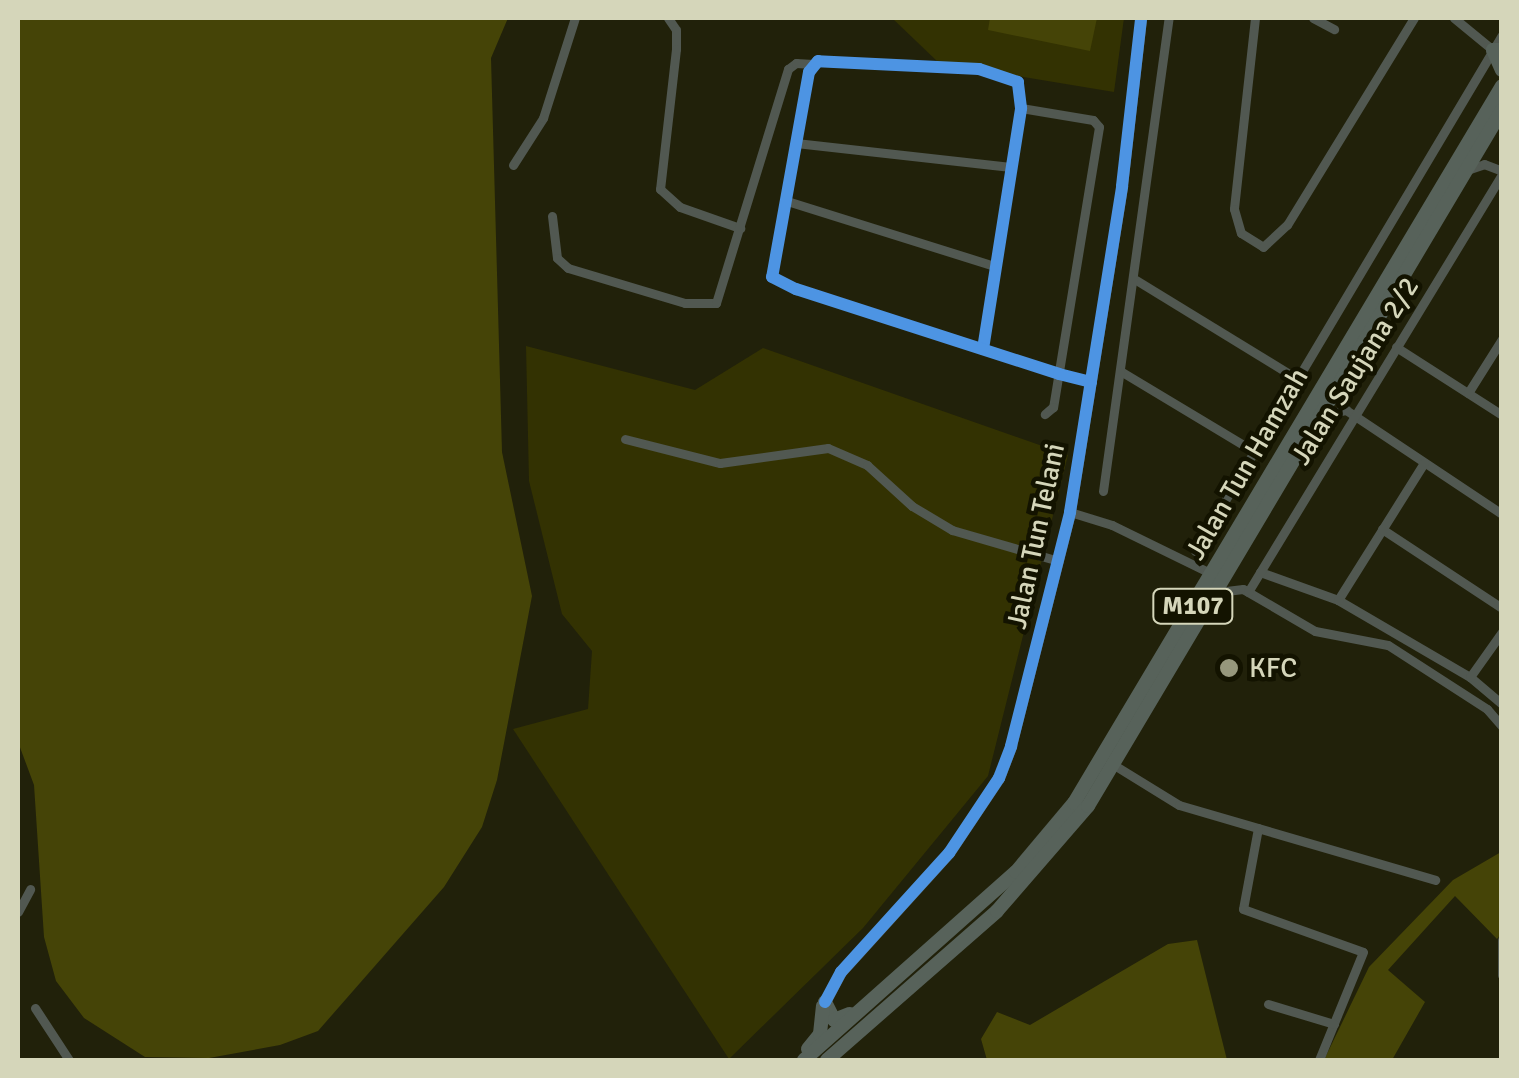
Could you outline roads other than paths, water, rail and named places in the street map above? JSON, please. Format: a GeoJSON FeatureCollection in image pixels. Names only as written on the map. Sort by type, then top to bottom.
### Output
{"type":"FeatureCollection","features":[{"type":"Feature","properties":{"kind":"main road"},"geometry":{"type":"LineString","coordinates":[[1447,170],[1502,72],[1497,50]]}},
{"type":"Feature","properties":{"kind":"main road","name":"Jalan Tun Hamzah"},"geometry":{"type":"LineString","coordinates":[[800,1060],[908,972],[1016,872],[1074,803],[1447,170],[1502,86]]}},
{"type":"Feature","properties":{"kind":"main road","name":"Jalan Tun Hamzah"},"geometry":{"type":"LineString","coordinates":[[827,1060],[1021,887],[1114,766],[1502,110]]}},
{"type":"Feature","properties":{"kind":"main road"},"geometry":{"type":"LineString","coordinates":[[824,1002],[830,1017],[840,1020],[908,972]]}},
{"type":"Feature","properties":{"kind":"main road"},"geometry":{"type":"LineString","coordinates":[[800,1060],[820,1034],[824,1002]]}},
{"type":"Feature","properties":{"kind":"street"},"geometry":{"type":"LineString","coordinates":[[514,165],[543,118],[575,18]]}},
{"type":"Feature","properties":{"kind":"street"},"geometry":{"type":"LineString","coordinates":[[668,18],[676,30],[676,49],[660,189],[680,207],[740,228]]}},
{"type":"Feature","properties":{"kind":"street","name":"Jalan Tun Telani"},"geometry":{"type":"LineString","coordinates":[[824,1002],[841,972],[950,853],[999,778],[1070,512],[1092,382],[1141,18]]}},
{"type":"Feature","properties":{"kind":"street"},"geometry":{"type":"LineString","coordinates":[[1103,492],[1136,280],[1169,18]]}},
{"type":"Feature","properties":{"kind":"street"},"geometry":{"type":"LineString","coordinates":[[1254,18],[1234,208],[1241,233],[1263,247],[1287,226],[1414,18]]}},
{"type":"Feature","properties":{"kind":"street"},"geometry":{"type":"LineString","coordinates":[[1313,18],[1334,30]]}},
{"type":"Feature","properties":{"kind":"street"},"geometry":{"type":"LineString","coordinates":[[1454,18],[1497,50]]}},
{"type":"Feature","properties":{"kind":"street"},"geometry":{"type":"LineString","coordinates":[[1195,551],[1480,70],[1497,50],[1502,35]]}},
{"type":"Feature","properties":{"kind":"street"},"geometry":{"type":"LineString","coordinates":[[552,216],[557,258],[568,268],[702,306],[719,298],[788,70],[796,62],[813,64],[831,58],[997,72],[1018,82],[1021,108],[983,349]]}},
{"type":"Feature","properties":{"kind":"street"},"geometry":{"type":"LineString","coordinates":[[813,64],[770,270],[776,282],[1092,382]]}},
{"type":"Feature","properties":{"kind":"street"},"geometry":{"type":"LineString","coordinates":[[1021,108],[1092,120],[1099,127],[1059,374],[1051,413],[1044,414]]}},
{"type":"Feature","properties":{"kind":"street"},"geometry":{"type":"LineString","coordinates":[[1484,138],[1490,165],[1502,173]]}},
{"type":"Feature","properties":{"kind":"street"},"geometry":{"type":"LineString","coordinates":[[796,143],[1012,168]]}},
{"type":"Feature","properties":{"kind":"street"},"geometry":{"type":"LineString","coordinates":[[1464,172],[1490,165]]}},
{"type":"Feature","properties":{"kind":"street","name":"Jalan Saujana 2/2"},"geometry":{"type":"LineString","coordinates":[[1245,591],[1260,572],[1349,413],[1396,347],[1502,173]]}},
{"type":"Feature","properties":{"kind":"street"},"geometry":{"type":"LineString","coordinates":[[787,201],[996,266]]}},
{"type":"Feature","properties":{"kind":"street"},"geometry":{"type":"LineString","coordinates":[[1136,280],[1299,380]]}},
{"type":"Feature","properties":{"kind":"street"},"geometry":{"type":"LineString","coordinates":[[1468,393],[1502,339]]}},
{"type":"Feature","properties":{"kind":"street"},"geometry":{"type":"LineString","coordinates":[[1396,347],[1502,415]]}},
{"type":"Feature","properties":{"kind":"street"},"geometry":{"type":"LineString","coordinates":[[1122,372],[1255,452]]}},
{"type":"Feature","properties":{"kind":"street"},"geometry":{"type":"LineString","coordinates":[[1340,385],[1349,413],[1502,514]]}},
{"type":"Feature","properties":{"kind":"street"},"geometry":{"type":"LineString","coordinates":[[1322,416],[1349,413]]}},
{"type":"Feature","properties":{"kind":"street"},"geometry":{"type":"LineString","coordinates":[[625,439],[720,463],[828,448],[867,465],[912,506],[952,530],[1059,561]]}},
{"type":"Feature","properties":{"kind":"street"},"geometry":{"type":"LineString","coordinates":[[1338,600],[1424,463]]}},
{"type":"Feature","properties":{"kind":"street"},"geometry":{"type":"LineString","coordinates":[[1070,512],[1112,525],[1188,566],[1212,574]]}},
{"type":"Feature","properties":{"kind":"street"},"geometry":{"type":"LineString","coordinates":[[1382,530],[1502,608]]}},
{"type":"Feature","properties":{"kind":"street"},"geometry":{"type":"LineString","coordinates":[[1235,563],[1245,591]]}},
{"type":"Feature","properties":{"kind":"street"},"geometry":{"type":"LineString","coordinates":[[1260,572],[1338,600],[1470,677],[1502,704]]}},
{"type":"Feature","properties":{"kind":"street"},"geometry":{"type":"LineString","coordinates":[[1218,592],[1245,591],[1315,631],[1388,646],[1488,709],[1502,726]]}},
{"type":"Feature","properties":{"kind":"street"},"geometry":{"type":"LineString","coordinates":[[1470,677],[1502,632]]}},
{"type":"Feature","properties":{"kind":"street"},"geometry":{"type":"LineString","coordinates":[[1491,646],[1502,654]]}},
{"type":"Feature","properties":{"kind":"street"},"geometry":{"type":"LineString","coordinates":[[1114,766],[1179,805],[1435,880]]}},
{"type":"Feature","properties":{"kind":"street"},"geometry":{"type":"LineString","coordinates":[[1258,828],[1244,910],[1363,952],[1319,1060]]}},
{"type":"Feature","properties":{"kind":"street"},"geometry":{"type":"LineString","coordinates":[[18,912],[30,889]]}},
{"type":"Feature","properties":{"kind":"street"},"geometry":{"type":"LineString","coordinates":[[1502,940],[1502,975]]}},
{"type":"Feature","properties":{"kind":"street"},"geometry":{"type":"LineString","coordinates":[[1268,1004],[1334,1024]]}},
{"type":"Feature","properties":{"kind":"street"},"geometry":{"type":"LineString","coordinates":[[35,1008],[69,1060]]}},
{"type":"Feature","properties":{"kind":"place","name":"KFC"},"geometry":{"type":"Point","coordinates":[1229,668]}}]}
